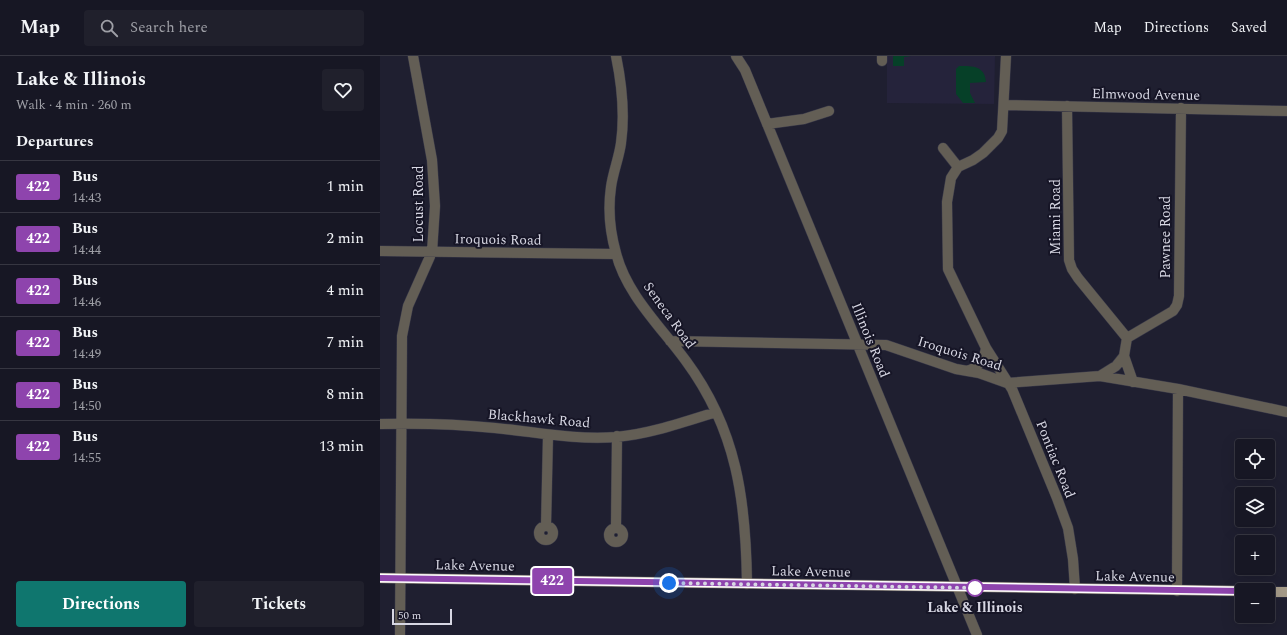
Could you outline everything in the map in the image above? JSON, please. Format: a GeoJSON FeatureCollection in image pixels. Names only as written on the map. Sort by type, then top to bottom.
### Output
{"type":"FeatureCollection","features":[{"type":"Feature","properties":{"kind":"main road","name":"Lake Avenue"},"geometry":{"type":"LineString","coordinates":[[380,578],[958,588],[1235,591]]}},
{"type":"Feature","properties":{"kind":"main road"},"geometry":{"type":"LineString","coordinates":[[1275,592],[1287,592]]}},
{"type":"Feature","properties":{"kind":"street","name":"Locust Road"},"geometry":{"type":"LineString","coordinates":[[400,635],[404,319],[408,306],[432,252],[435,206],[432,167],[413,56]]}},
{"type":"Feature","properties":{"kind":"street","name":"Seneca Road"},"geometry":{"type":"LineString","coordinates":[[616,56],[622,90],[623,122],[621,145],[611,189],[610,215],[616,254],[639,300],[695,374],[716,412],[730,450],[740,484],[746,536],[747,584]]}},
{"type":"Feature","properties":{"kind":"street","name":"Illinois Road"},"geometry":{"type":"LineString","coordinates":[[736,56],[745,70],[977,635]]}},
{"type":"Feature","properties":{"kind":"street"},"geometry":{"type":"LineString","coordinates":[[943,148],[958,167],[973,160],[998,138],[1004,125],[1006,56]]}},
{"type":"Feature","properties":{"kind":"street","name":"Elmwood Avenue"},"geometry":{"type":"LineString","coordinates":[[1005,105],[1287,110]]}},
{"type":"Feature","properties":{"kind":"street","name":"Miami Road"},"geometry":{"type":"LineString","coordinates":[[1067,106],[1069,260],[1072,269],[1078,278],[1127,338]]}},
{"type":"Feature","properties":{"kind":"street","name":"Pawnee Road"},"geometry":{"type":"LineString","coordinates":[[1127,338],[1173,311],[1180,296],[1181,108]]}},
{"type":"Feature","properties":{"kind":"street"},"geometry":{"type":"LineString","coordinates":[[767,124],[804,119],[829,111]]}},
{"type":"Feature","properties":{"kind":"street","name":"Pontiac Road"},"geometry":{"type":"LineString","coordinates":[[958,167],[951,178],[948,188],[948,269],[986,348],[1008,383],[1057,498],[1068,528],[1073,559],[1075,589]]}},
{"type":"Feature","properties":{"kind":"street","name":"Iroquois Road"},"geometry":{"type":"LineString","coordinates":[[380,251],[616,254]]}},
{"type":"Feature","properties":{"kind":"street"},"geometry":{"type":"LineString","coordinates":[[1127,338],[1124,356],[1133,382]]}},
{"type":"Feature","properties":{"kind":"street","name":"Iroquois Road"},"geometry":{"type":"LineString","coordinates":[[670,341],[886,345],[935,362],[979,373],[1008,383],[1100,376],[1178,389],[1287,412]]}},
{"type":"Feature","properties":{"kind":"street"},"geometry":{"type":"LineString","coordinates":[[967,371],[978,366],[986,348]]}},
{"type":"Feature","properties":{"kind":"street"},"geometry":{"type":"LineString","coordinates":[[1100,376],[1116,366],[1124,356]]}},
{"type":"Feature","properties":{"kind":"street"},"geometry":{"type":"LineString","coordinates":[[1177,591],[1178,389]]}},
{"type":"Feature","properties":{"kind":"street","name":"Blackhawk Road"},"geometry":{"type":"LineString","coordinates":[[380,424],[465,425],[548,436],[590,438],[617,436],[681,423],[716,412]]}},
{"type":"Feature","properties":{"kind":"street"},"geometry":{"type":"LineString","coordinates":[[546,526],[548,436]]}},
{"type":"Feature","properties":{"kind":"street"},"geometry":{"type":"LineString","coordinates":[[616,527],[617,436]]}},
{"type":"Feature","properties":{"kind":"shaded area"},"geometry":{"type":"Polygon","coordinates":[[[887,56],[995,56],[994,104],[887,103],[887,56]]]}},
{"type":"Feature","properties":{"kind":"green space"},"geometry":{"type":"Polygon","coordinates":[[[893,56],[911,56],[904,57],[904,66],[893,66],[893,56]]]}},
{"type":"Feature","properties":{"kind":"green space"},"geometry":{"type":"Polygon","coordinates":[[[959,66],[977,68],[981,70],[985,77],[986,82],[970,83],[970,93],[975,103],[963,103],[956,94],[956,69],[959,66]]]}},
{"type":"Feature","properties":{"kind":"bus line","name":"422"},"geometry":{"type":"LineString","coordinates":[[380,578],[1235,591]]}},
{"type":"Feature","properties":{"kind":"place","name":"Lake & Illinois"},"geometry":{"type":"Point","coordinates":[975,588]}},
{"type":"Feature","properties":{"kind":"route"},"geometry":{"type":"LineString","coordinates":[[669,583],[975,588]]}}]}
